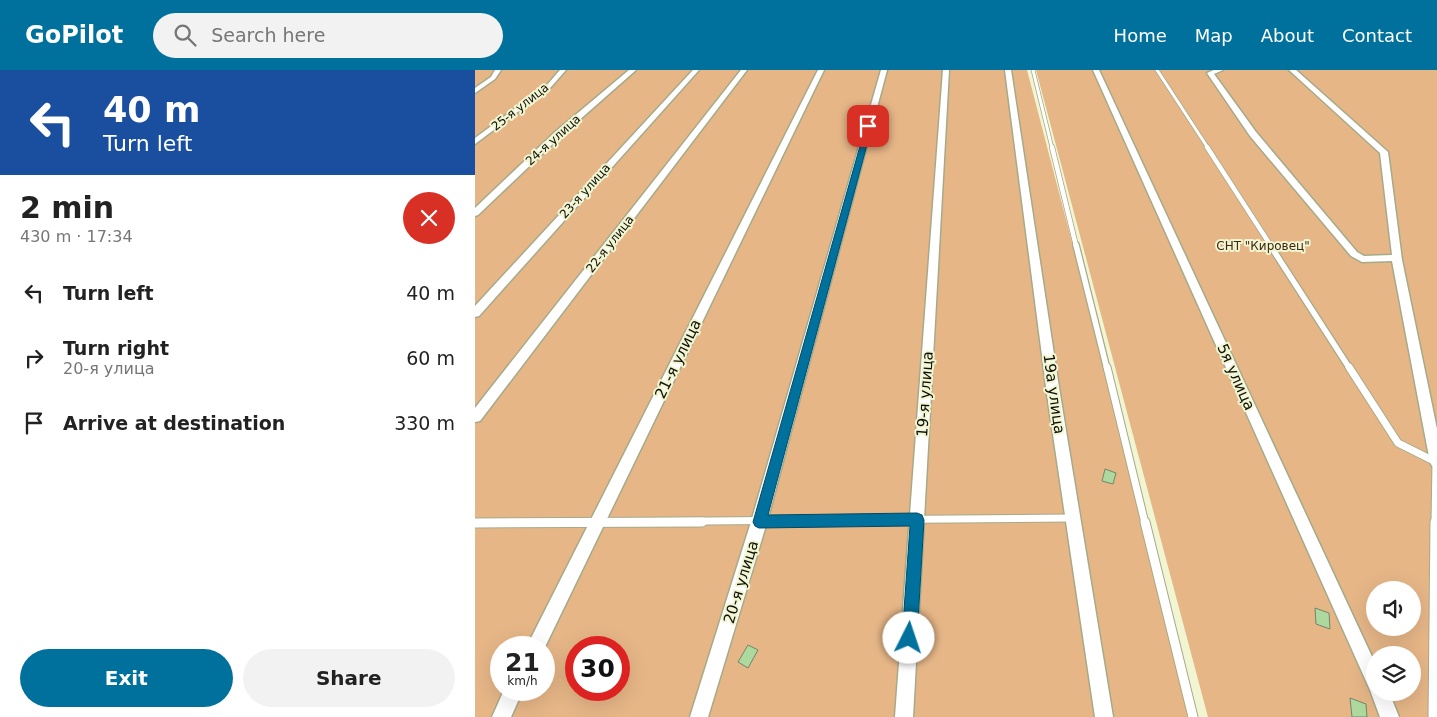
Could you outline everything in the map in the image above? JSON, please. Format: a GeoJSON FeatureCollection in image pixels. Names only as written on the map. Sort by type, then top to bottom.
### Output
{"type":"FeatureCollection","features":[{"type":"Feature","properties":{"kind":"street"},"geometry":{"type":"LineString","coordinates":[[475,91],[493,78],[499,70]]}},
{"type":"Feature","properties":{"kind":"street","name":"25-я улица"},"geometry":{"type":"LineString","coordinates":[[475,142],[549,86],[563,70]]}},
{"type":"Feature","properties":{"kind":"street","name":"24-я улица"},"geometry":{"type":"LineString","coordinates":[[475,213],[557,135],[633,70]]}},
{"type":"Feature","properties":{"kind":"street","name":"23-я улица"},"geometry":{"type":"LineString","coordinates":[[475,312],[696,70]]}},
{"type":"Feature","properties":{"kind":"street","name":"22-я улица"},"geometry":{"type":"LineString","coordinates":[[475,417],[744,70]]}},
{"type":"Feature","properties":{"kind":"street","name":"21-я улица"},"geometry":{"type":"LineString","coordinates":[[541,636],[821,70]]}},
{"type":"Feature","properties":{"kind":"street","name":"20-я улица"},"geometry":{"type":"LineString","coordinates":[[699,717],[759,522],[884,70]]}},
{"type":"Feature","properties":{"kind":"street","name":"19-я улица"},"geometry":{"type":"LineString","coordinates":[[904,717],[946,70]]}},
{"type":"Feature","properties":{"kind":"street","name":"19а улица"},"geometry":{"type":"LineString","coordinates":[[1009,70],[1021,173],[1072,518],[1104,717]]}},
{"type":"Feature","properties":{"kind":"street","name":"5я улица"},"geometry":{"type":"LineString","coordinates":[[1096,70],[1366,664]]}},
{"type":"Feature","properties":{"kind":"street"},"geometry":{"type":"LineString","coordinates":[[1220,70],[1211,73],[1253,134],[1354,254],[1363,259],[1397,258]]}},
{"type":"Feature","properties":{"kind":"street"},"geometry":{"type":"LineString","coordinates":[[1292,70],[1384,152],[1397,258],[1437,462]]}},
{"type":"Feature","properties":{"kind":"street"},"geometry":{"type":"LineString","coordinates":[[501,717],[509,701]]}},
{"type":"Feature","properties":{"kind":"street"},"geometry":{"type":"LineString","coordinates":[[1383,701],[1390,717]]}},
{"type":"Feature","properties":{"kind":"lane"},"geometry":{"type":"LineString","coordinates":[[1033,70],[1193,717]]}},
{"type":"Feature","properties":{"kind":"lane"},"geometry":{"type":"LineString","coordinates":[[1157,70],[1398,443],[1437,462],[1433,717]]}},
{"type":"Feature","properties":{"kind":"lane"},"geometry":{"type":"LineString","coordinates":[[475,523],[1072,518]]}},
{"type":"Feature","properties":{"kind":"green space"},"geometry":{"type":"Polygon","coordinates":[[[475,70],[1027,70],[1196,717],[475,717],[475,70]]]}},
{"type":"Feature","properties":{"kind":"green space","name":"СНТ \"Кировец\""},"geometry":{"type":"Polygon","coordinates":[[[1036,70],[1437,70],[1437,717],[1208,717],[1036,70]]]}},
{"type":"Feature","properties":{"kind":"building"},"geometry":{"type":"Polygon","coordinates":[[[1105,469],[1116,473],[1113,484],[1102,481],[1105,469]]]}},
{"type":"Feature","properties":{"kind":"building"},"geometry":{"type":"Polygon","coordinates":[[[1315,608],[1329,613],[1330,629],[1316,624],[1315,608]]]}},
{"type":"Feature","properties":{"kind":"building"},"geometry":{"type":"Polygon","coordinates":[[[748,645],[758,650],[748,668],[738,662],[748,645]]]}},
{"type":"Feature","properties":{"kind":"building"},"geometry":{"type":"Polygon","coordinates":[[[1350,698],[1366,704],[1367,717],[1352,717],[1350,698]]]}},
{"type":"Feature","properties":{"kind":"route"},"geometry":{"type":"LineString","coordinates":[[868,126],[759,522],[917,520],[909,638]]}}]}
